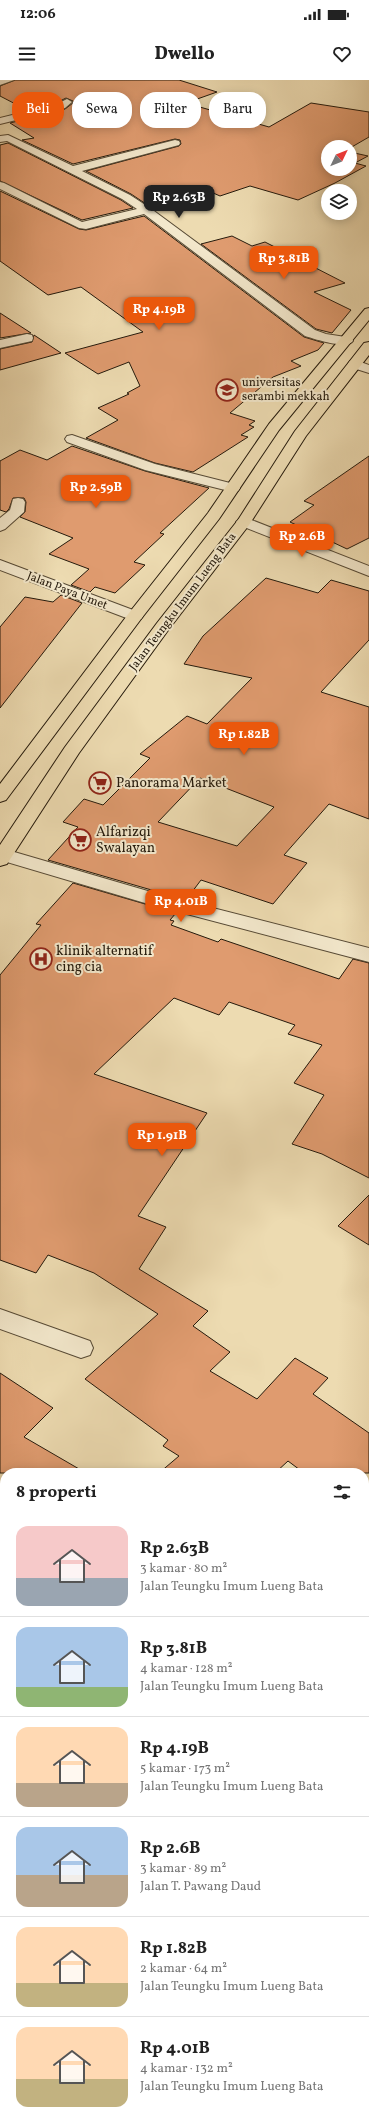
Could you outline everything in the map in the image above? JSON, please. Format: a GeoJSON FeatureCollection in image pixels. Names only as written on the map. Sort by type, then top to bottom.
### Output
{"type":"FeatureCollection","features":[{"type":"Feature","properties":{"kind":"highway","name":"Jalan Teungku Imum Lueng Bata"},"geometry":{"type":"LineString","coordinates":[[0,796],[135,616],[214,516],[274,427],[347,341],[369,312]]}},
{"type":"Feature","properties":{"kind":"highway","name":"Jalan Teungku Imum Lueng Bata"},"geometry":{"type":"LineString","coordinates":[[2,857],[72,751],[163,626],[244,522],[300,434],[362,367],[369,346]]}},
{"type":"Feature","properties":{"kind":"highway"},"geometry":{"type":"LineString","coordinates":[[274,427],[300,434]]}},
{"type":"Feature","properties":{"kind":"street"},"geometry":{"type":"LineString","coordinates":[[0,82],[9,80]]}},
{"type":"Feature","properties":{"kind":"street"},"geometry":{"type":"LineString","coordinates":[[0,121],[55,108],[66,104],[67,102]]}},
{"type":"Feature","properties":{"kind":"street"},"geometry":{"type":"LineString","coordinates":[[3,137],[72,170],[146,210],[310,333],[324,338],[347,341]]}},
{"type":"Feature","properties":{"kind":"street"},"geometry":{"type":"LineString","coordinates":[[72,170],[175,143]]}},
{"type":"Feature","properties":{"kind":"street"},"geometry":{"type":"LineString","coordinates":[[0,185],[79,226],[86,226],[146,210]]}},
{"type":"Feature","properties":{"kind":"street"},"geometry":{"type":"LineString","coordinates":[[0,344],[27,338]]}},
{"type":"Feature","properties":{"kind":"street"},"geometry":{"type":"LineString","coordinates":[[72,439],[150,468],[233,488]]}},
{"type":"Feature","properties":{"kind":"street"},"geometry":{"type":"LineString","coordinates":[[0,526],[17,512],[18,502]]}},
{"type":"Feature","properties":{"kind":"street"},"geometry":{"type":"LineString","coordinates":[[244,522],[369,571]]}},
{"type":"Feature","properties":{"kind":"street","name":"Jalan Paya Umet"},"geometry":{"type":"LineString","coordinates":[[1,567],[135,616]]}},
{"type":"Feature","properties":{"kind":"street"},"geometry":{"type":"LineString","coordinates":[[2,857],[152,899],[369,955]]}},
{"type":"Feature","properties":{"kind":"street"},"geometry":{"type":"LineString","coordinates":[[0,1320],[81,1348]]}},
{"type":"Feature","properties":{"kind":"building"},"geometry":{"type":"Polygon","coordinates":[[[15,80],[179,80],[217,92],[209,92],[209,95],[201,98],[201,92],[140,92],[140,128],[201,128],[201,107],[209,110],[209,128],[266,128],[266,126],[269,127],[311,103],[369,112],[369,137],[357,144],[357,140],[321,140],[321,176],[348,176],[333,184],[321,184],[321,189],[298,200],[250,186],[220,196],[211,192],[152,208],[131,194],[86,171],[179,146],[181,144],[180,140],[175,139],[73,164],[22,140],[34,138],[18,128],[64,128],[64,109],[72,104],[72,128],[132,128],[132,92],[72,92],[72,101],[66,98],[64,99],[64,92],[12,92],[12,102],[0,96],[0,86],[15,80]]]}},
{"type":"Feature","properties":{"kind":"building"},"geometry":{"type":"Polygon","coordinates":[[[8,143],[121,200],[133,208],[82,220],[0,181],[0,145],[8,143]]]}},
{"type":"Feature","properties":{"kind":"building"},"geometry":{"type":"Polygon","coordinates":[[[357,154],[368,156],[357,162],[357,154]]]}},
{"type":"Feature","properties":{"kind":"building"},"geometry":{"type":"Polygon","coordinates":[[[357,164],[366,166],[357,171],[357,164]]]}},
{"type":"Feature","properties":{"kind":"building"},"geometry":{"type":"Polygon","coordinates":[[[0,191],[79,229],[86,230],[144,216],[304,337],[324,343],[318,350],[291,361],[301,366],[273,377],[230,413],[255,421],[249,425],[254,427],[241,435],[248,437],[193,472],[155,463],[86,438],[118,420],[98,408],[129,394],[127,393],[140,386],[129,362],[98,374],[65,353],[143,332],[81,287],[48,295],[0,261],[0,191]]]}},
{"type":"Feature","properties":{"kind":"building"},"geometry":{"type":"Polygon","coordinates":[[[232,236],[252,246],[265,242],[345,283],[314,292],[351,310],[332,333],[316,329],[201,244],[232,236]]]}},
{"type":"Feature","properties":{"kind":"building"},"geometry":{"type":"Polygon","coordinates":[[[0,313],[31,333],[0,338],[0,313]]]}},
{"type":"Feature","properties":{"kind":"building"},"geometry":{"type":"Polygon","coordinates":[[[34,335],[61,353],[0,370],[0,349],[32,342],[34,335]]]}},
{"type":"Feature","properties":{"kind":"building"},"geometry":{"type":"Polygon","coordinates":[[[72,446],[145,471],[209,488],[160,533],[164,534],[134,562],[145,565],[115,593],[95,587],[90,592],[71,585],[89,569],[49,554],[73,538],[20,517],[25,512],[26,502],[24,498],[13,498],[9,509],[6,512],[0,510],[0,461],[20,450],[47,460],[72,446]]]}},
{"type":"Feature","properties":{"kind":"building"},"geometry":{"type":"Polygon","coordinates":[[[369,456],[369,538],[347,549],[290,522],[314,505],[304,501],[369,456]]]}},
{"type":"Feature","properties":{"kind":"building"},"geometry":{"type":"Polygon","coordinates":[[[266,578],[318,593],[331,580],[369,591],[369,640],[321,692],[369,707],[369,819],[329,804],[284,855],[307,863],[273,904],[201,880],[186,900],[48,860],[78,827],[63,822],[84,799],[103,805],[150,758],[140,754],[187,716],[207,724],[252,678],[184,664],[203,636],[266,578]],[[200,778],[158,822],[237,846],[274,807],[200,778]]]}},
{"type":"Feature","properties":{"kind":"building"},"geometry":{"type":"Polygon","coordinates":[[[61,595],[82,603],[0,708],[0,627],[25,597],[53,602],[61,595]]]}},
{"type":"Feature","properties":{"kind":"building"},"geometry":{"type":"Polygon","coordinates":[[[73,883],[176,913],[170,920],[174,921],[171,925],[218,942],[221,939],[339,979],[353,959],[369,963],[369,1178],[322,1154],[292,1144],[324,1095],[294,1083],[322,1045],[288,1034],[295,1025],[229,1002],[219,1015],[174,998],[94,1074],[207,1113],[138,1216],[166,1227],[139,1269],[208,1311],[193,1326],[230,1352],[210,1371],[257,1399],[295,1358],[328,1378],[313,1394],[369,1433],[369,1468],[297,1468],[288,1461],[280,1468],[165,1468],[179,1456],[163,1446],[168,1440],[85,1379],[158,1314],[94,1273],[48,1255],[36,1273],[0,1260],[0,975],[41,925],[36,924],[73,883]]]}},
{"type":"Feature","properties":{"kind":"building"},"geometry":{"type":"Polygon","coordinates":[[[369,1195],[369,1245],[338,1226],[369,1195]]]}},
{"type":"Feature","properties":{"kind":"building"},"geometry":{"type":"Polygon","coordinates":[[[0,1373],[53,1408],[24,1437],[77,1468],[0,1468],[0,1373]]]}},
{"type":"Feature","properties":{"kind":"place","name":"universitas serambi mekkah"},"geometry":{"type":"Point","coordinates":[227,390]}},
{"type":"Feature","properties":{"kind":"place","name":"Panorama Market"},"geometry":{"type":"Point","coordinates":[100,783]}},
{"type":"Feature","properties":{"kind":"place","name":"Alfarizqi Swalayan"},"geometry":{"type":"Point","coordinates":[80,840]}},
{"type":"Feature","properties":{"kind":"place","name":"klinik alternatif cing cia"},"geometry":{"type":"Point","coordinates":[41,959]}}]}
